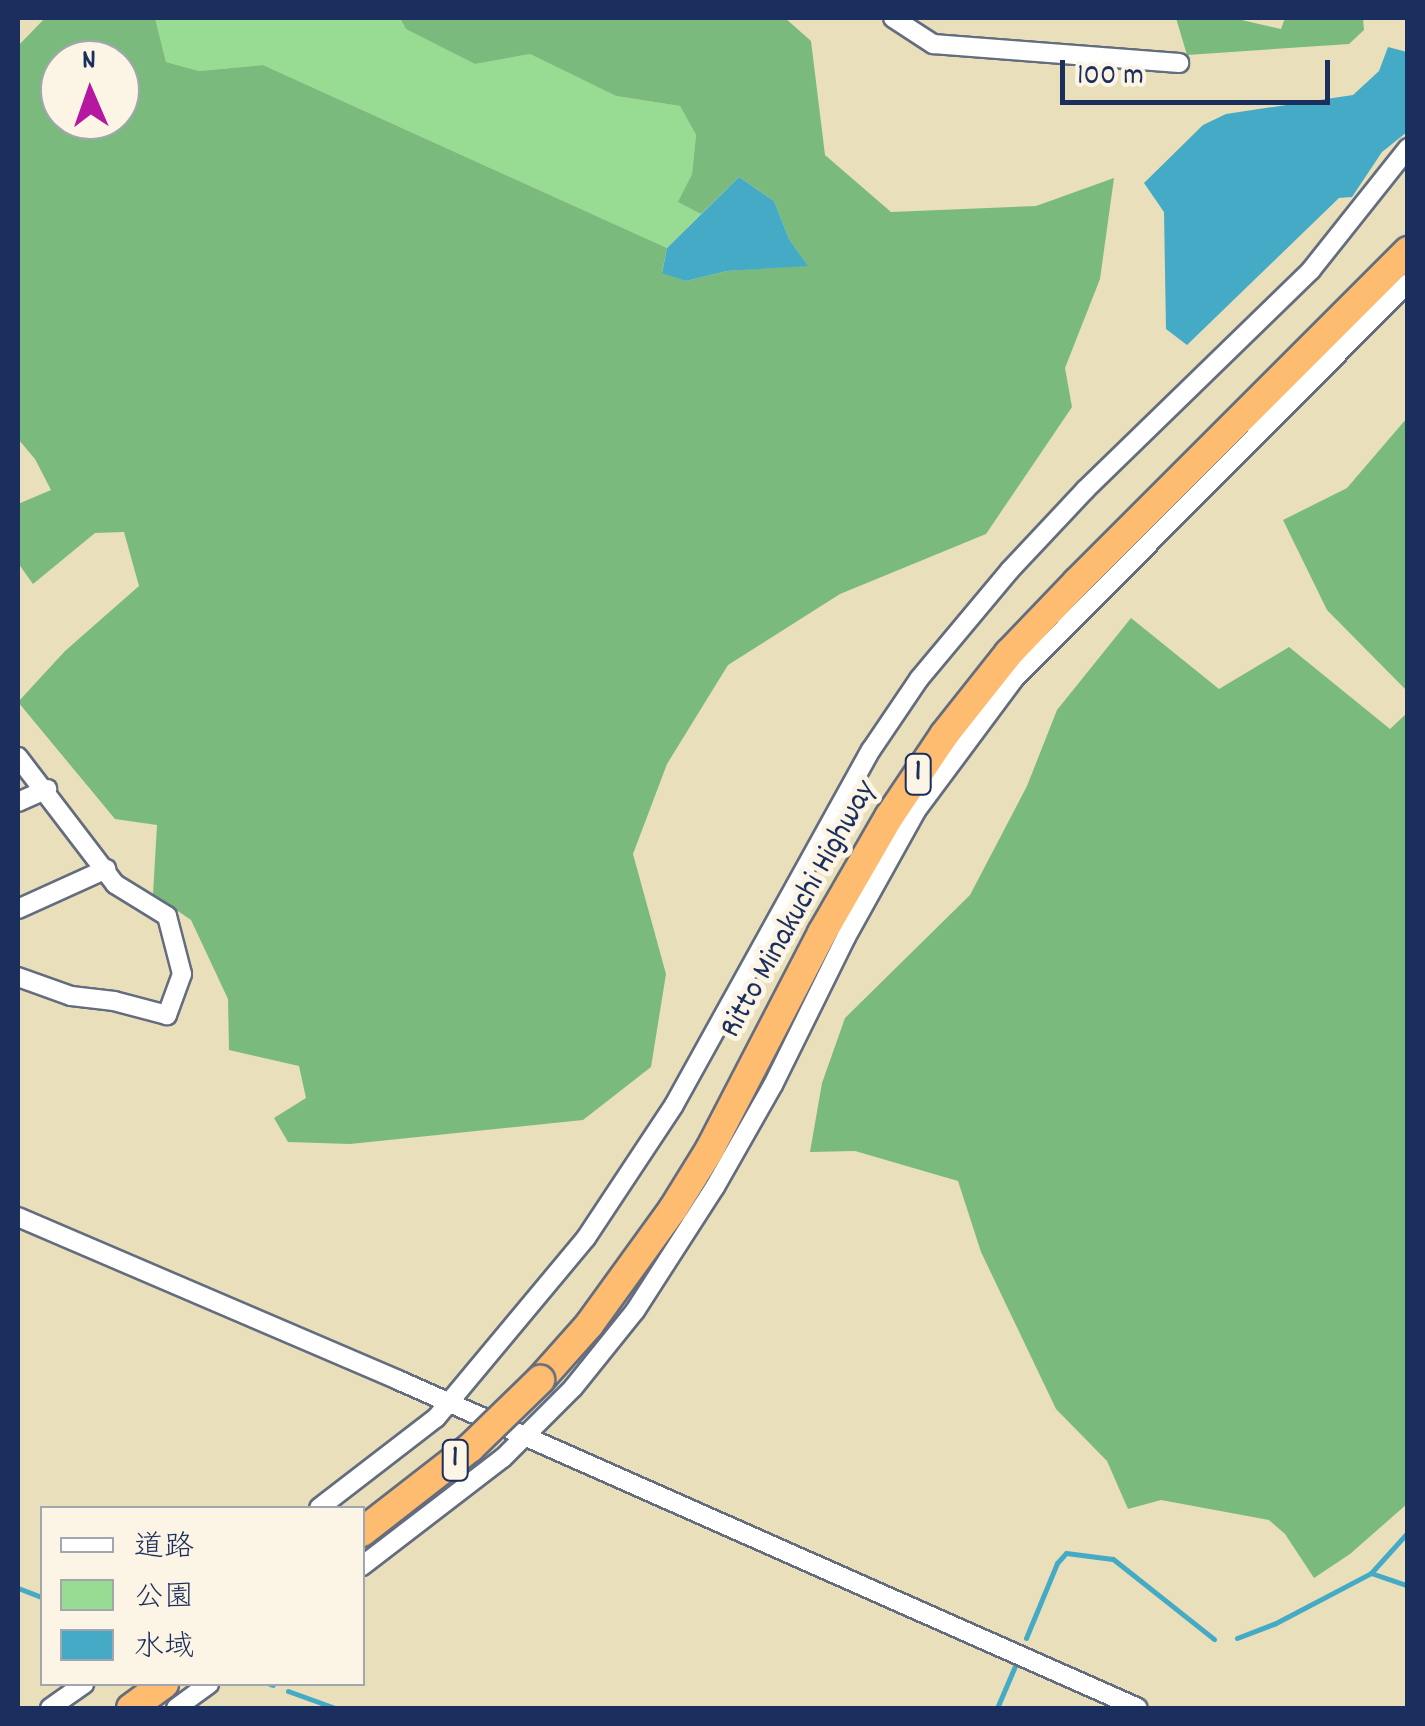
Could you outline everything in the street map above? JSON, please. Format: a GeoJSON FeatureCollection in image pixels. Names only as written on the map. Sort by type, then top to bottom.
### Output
{"type":"FeatureCollection","features":[{"type":"Feature","properties":{"kind":"highway","name":"Ritto Minakuchi Highway"},"geometry":{"type":"LineString","coordinates":[[365,1530],[470,1448],[540,1380],[634,1266],[692,1179],[822,933],[889,818],[944,735],[1009,653],[1408,251]]}},
{"type":"Feature","properties":{"kind":"highway"},"geometry":{"type":"LineString","coordinates":[[131,1708],[161,1686]]}},
{"type":"Feature","properties":{"kind":"street"},"geometry":{"type":"LineString","coordinates":[[892,18],[933,44],[1179,62]]}},
{"type":"Feature","properties":{"kind":"street"},"geometry":{"type":"LineString","coordinates":[[321,1506],[436,1418],[586,1238],[674,1105],[833,816],[920,680],[1010,570],[1084,490],[1311,270],[1408,148]]}},
{"type":"Feature","properties":{"kind":"street"},"geometry":{"type":"LineString","coordinates":[[365,1564],[503,1458],[573,1388],[634,1311],[774,1085],[846,937],[916,811],[1014,679],[1408,283]]}},
{"type":"Feature","properties":{"kind":"street"},"geometry":{"type":"LineString","coordinates":[[18,756],[115,884],[167,916],[182,974],[167,1014],[114,1000],[70,996],[18,977]]}},
{"type":"Feature","properties":{"kind":"street"},"geometry":{"type":"LineString","coordinates":[[18,802],[47,790]]}},
{"type":"Feature","properties":{"kind":"street"},"geometry":{"type":"LineString","coordinates":[[18,909],[106,869]]}},
{"type":"Feature","properties":{"kind":"street"},"geometry":{"type":"LineString","coordinates":[[18,1217],[449,1402],[1138,1708]]}},
{"type":"Feature","properties":{"kind":"street"},"geometry":{"type":"LineString","coordinates":[[50,1708],[81,1686]]}},
{"type":"Feature","properties":{"kind":"street"},"geometry":{"type":"LineString","coordinates":[[176,1708],[206,1686]]}},
{"type":"Feature","properties":{"kind":"green space"},"geometry":{"type":"Polygon","coordinates":[[[45,18],[155,18],[166,62],[199,71],[263,65],[667,248],[662,272],[686,281],[727,271],[807,265],[789,239],[774,201],[739,177],[701,214],[678,202],[692,174],[696,135],[680,106],[616,96],[530,54],[475,64],[406,29],[400,18],[785,18],[811,41],[825,155],[891,212],[1036,206],[1114,178],[1100,279],[1065,368],[1072,407],[986,534],[840,594],[728,665],[667,764],[633,854],[666,974],[651,1067],[583,1120],[350,1144],[288,1142],[274,1118],[306,1098],[299,1066],[229,1050],[228,999],[191,920],[153,894],[157,825],[115,819],[18,702],[65,651],[139,586],[124,532],[95,533],[33,584],[18,563],[18,504],[51,490],[35,459],[18,439],[18,46],[45,18]]]}},
{"type":"Feature","properties":{"kind":"green space"},"geometry":{"type":"Polygon","coordinates":[[[155,18],[400,18],[407,29],[475,64],[530,54],[616,96],[680,106],[696,135],[692,174],[679,202],[701,214],[667,248],[263,65],[199,71],[166,62],[155,18]]]}},
{"type":"Feature","properties":{"kind":"green space"},"geometry":{"type":"Polygon","coordinates":[[[1176,18],[1233,18],[1281,29],[1285,18],[1363,18],[1364,30],[1349,44],[1187,55],[1176,18]]]}},
{"type":"Feature","properties":{"kind":"green space"},"geometry":{"type":"Polygon","coordinates":[[[1407,418],[1407,691],[1327,610],[1283,520],[1347,488],[1407,418]]]}},
{"type":"Feature","properties":{"kind":"green space"},"geometry":{"type":"Polygon","coordinates":[[[1131,618],[1219,689],[1289,647],[1390,729],[1407,713],[1407,1504],[1350,1554],[1314,1578],[1285,1534],[1269,1520],[1161,1500],[1128,1509],[1107,1461],[1056,1409],[981,1252],[958,1181],[855,1151],[810,1152],[822,1083],[845,1018],[970,895],[1027,786],[1057,710],[1131,618]]]}},
{"type":"Feature","properties":{"kind":"water"},"geometry":{"type":"Polygon","coordinates":[[[1388,47],[1407,52],[1407,132],[1382,152],[1352,197],[1339,198],[1187,345],[1166,329],[1164,212],[1144,183],[1203,125],[1226,114],[1353,95],[1379,71],[1388,47]]]}},
{"type":"Feature","properties":{"kind":"water"},"geometry":{"type":"Polygon","coordinates":[[[739,177],[774,201],[789,239],[808,266],[727,271],[686,281],[662,273],[667,248],[739,177]]]}},
{"type":"Feature","properties":{"kind":"waterway"},"geometry":{"type":"LineString","coordinates":[[1237,1638],[1274,1624],[1371,1573],[1408,1532]]}},
{"type":"Feature","properties":{"kind":"waterway"},"geometry":{"type":"LineString","coordinates":[[1026,1638],[1057,1563],[1066,1553],[1113,1559],[1214,1639]]}},
{"type":"Feature","properties":{"kind":"waterway"},"geometry":{"type":"LineString","coordinates":[[1371,1573],[1408,1586]]}},
{"type":"Feature","properties":{"kind":"waterway"},"geometry":{"type":"LineString","coordinates":[[18,1588],[40,1596]]}},
{"type":"Feature","properties":{"kind":"waterway"},"geometry":{"type":"LineString","coordinates":[[997,1708],[1015,1666]]}},
{"type":"Feature","properties":{"kind":"waterway"},"geometry":{"type":"LineString","coordinates":[[288,1691],[335,1708]]}}]}
